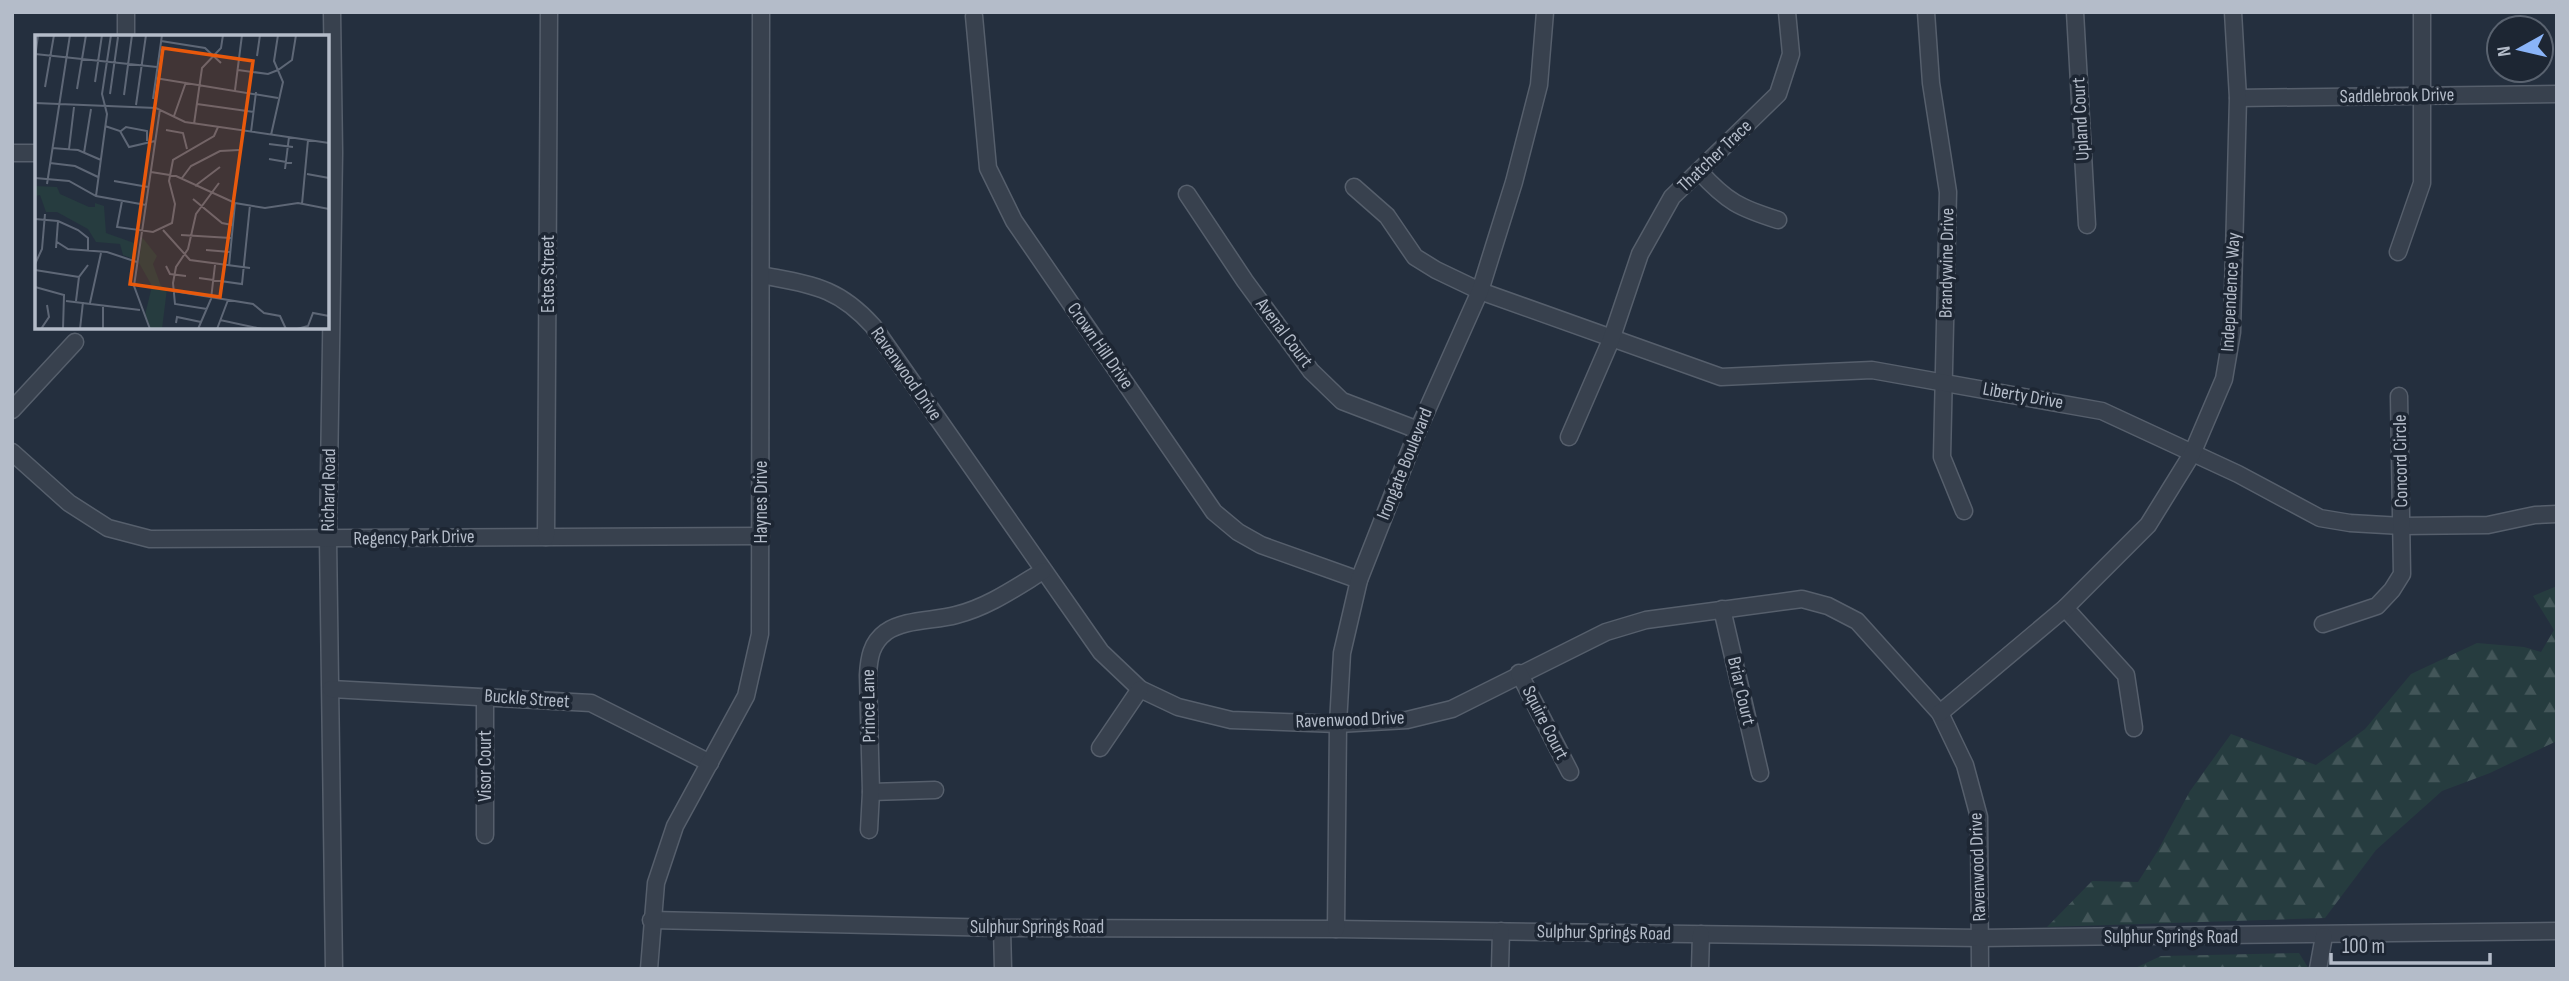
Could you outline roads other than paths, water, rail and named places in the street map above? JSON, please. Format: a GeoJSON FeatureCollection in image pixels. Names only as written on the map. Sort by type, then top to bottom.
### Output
{"type":"FeatureCollection","features":[{"type":"Feature","properties":{"kind":"street"},"geometry":{"type":"LineString","coordinates":[[126,12],[126,35]]}},
{"type":"Feature","properties":{"kind":"street","name":"Richard Road"},"geometry":{"type":"LineString","coordinates":[[332,12],[328,539],[334,969]]}},
{"type":"Feature","properties":{"kind":"street","name":"Estes Street"},"geometry":{"type":"LineString","coordinates":[[545,537],[549,12]]}},
{"type":"Feature","properties":{"kind":"street","name":"Haynes Drive"},"geometry":{"type":"LineString","coordinates":[[649,969],[656,883],[675,826],[746,696],[760,634],[761,12]]}},
{"type":"Feature","properties":{"kind":"street","name":"Irongate Boulevard"},"geometry":{"type":"LineString","coordinates":[[1336,929],[1338,724],[1342,653],[1359,580],[1418,430],[1479,291],[1514,182],[1539,85],[1545,12]]}},
{"type":"Feature","properties":{"kind":"street","name":"Thatcher Trace"},"geometry":{"type":"LineString","coordinates":[[1569,437],[1611,340],[1640,254],[1672,197],[1779,93],[1791,54],[1787,12]]}},
{"type":"Feature","properties":{"kind":"street","name":"Brandywine Drive"},"geometry":{"type":"LineString","coordinates":[[1926,12],[1931,83],[1948,192],[1942,457],[1965,511]]}},
{"type":"Feature","properties":{"kind":"street","name":"Upland Court"},"geometry":{"type":"LineString","coordinates":[[2075,12],[2087,225]]}},
{"type":"Feature","properties":{"kind":"street","name":"Independence Way"},"geometry":{"type":"LineString","coordinates":[[1940,713],[2065,608],[2148,525],[2192,454],[2224,379],[2232,332],[2238,98],[2233,12]]}},
{"type":"Feature","properties":{"kind":"street"},"geometry":{"type":"LineString","coordinates":[[2398,252],[2423,183],[2422,12]]}},
{"type":"Feature","properties":{"kind":"street","name":"Crown Hill Drive"},"geometry":{"type":"LineString","coordinates":[[974,16],[988,168],[1014,221],[1214,512],[1238,532],[1261,545],[1359,580]]}},
{"type":"Feature","properties":{"kind":"street","name":"Saddlebrook Drive"},"geometry":{"type":"LineString","coordinates":[[2238,98],[2557,94]]}},
{"type":"Feature","properties":{"kind":"street"},"geometry":{"type":"LineString","coordinates":[[12,153],[35,153]]}},
{"type":"Feature","properties":{"kind":"street"},"geometry":{"type":"LineString","coordinates":[[1699,172],[1716,190],[1742,209],[1779,220]]}},
{"type":"Feature","properties":{"kind":"street","name":"Liberty Drive"},"geometry":{"type":"LineString","coordinates":[[1354,187],[1387,216],[1415,257],[1436,270],[1479,291],[1721,377],[1872,370],[2102,411],[2238,474],[2320,517],[2350,523],[2402,526],[2488,525],[2535,514],[2557,514]]}},
{"type":"Feature","properties":{"kind":"street","name":"Avenal Court"},"geometry":{"type":"LineString","coordinates":[[1186,194],[1311,371],[1342,401],[1418,430]]}},
{"type":"Feature","properties":{"kind":"street","name":"Ravenwood Drive"},"geometry":{"type":"LineString","coordinates":[[761,275],[813,285],[835,293],[857,308],[873,326],[1101,652],[1140,689],[1178,707],[1231,720],[1338,724],[1407,720],[1452,709],[1606,632],[1646,620],[1801,599],[1828,606],[1857,621],[1940,713],[1965,765],[1979,817],[1980,969]]}},
{"type":"Feature","properties":{"kind":"street"},"geometry":{"type":"LineString","coordinates":[[12,410],[75,342]]}},
{"type":"Feature","properties":{"kind":"street","name":"Concord Circle"},"geometry":{"type":"LineString","coordinates":[[2323,624],[2377,606],[2392,590],[2402,573],[2399,396]]}},
{"type":"Feature","properties":{"kind":"street","name":"Regency Park Drive"},"geometry":{"type":"LineString","coordinates":[[12,452],[69,503],[108,528],[150,539],[761,536]]}},
{"type":"Feature","properties":{"kind":"street","name":"Prince Lane"},"geometry":{"type":"LineString","coordinates":[[869,830],[871,792],[867,675],[869,657],[876,641],[888,630],[956,615],[992,602],[1043,570]]}},
{"type":"Feature","properties":{"kind":"street"},"geometry":{"type":"LineString","coordinates":[[2065,608],[2126,675],[2134,728]]}},
{"type":"Feature","properties":{"kind":"street","name":"Briar Court"},"geometry":{"type":"LineString","coordinates":[[1722,609],[1760,773]]}},
{"type":"Feature","properties":{"kind":"street","name":"Squire Court"},"geometry":{"type":"LineString","coordinates":[[1520,674],[1570,772]]}},
{"type":"Feature","properties":{"kind":"street","name":"Buckle Street"},"geometry":{"type":"LineString","coordinates":[[331,689],[591,704],[710,763]]}},
{"type":"Feature","properties":{"kind":"street"},"geometry":{"type":"LineString","coordinates":[[1100,748],[1140,689]]}},
{"type":"Feature","properties":{"kind":"street","name":"Visor Court"},"geometry":{"type":"LineString","coordinates":[[485,697],[485,835]]}},
{"type":"Feature","properties":{"kind":"street"},"geometry":{"type":"LineString","coordinates":[[871,792],[935,790]]}},
{"type":"Feature","properties":{"kind":"street","name":"Sulphur Springs Road"},"geometry":{"type":"LineString","coordinates":[[652,920],[1002,928],[1336,929],[1980,938],[2325,936],[2557,931]]}},
{"type":"Feature","properties":{"kind":"street"},"geometry":{"type":"LineString","coordinates":[[1002,928],[1003,969]]}},
{"type":"Feature","properties":{"kind":"street"},"geometry":{"type":"LineString","coordinates":[[1500,969],[1501,931]]}},
{"type":"Feature","properties":{"kind":"street"},"geometry":{"type":"LineString","coordinates":[[1700,969],[1701,934]]}},
{"type":"Feature","properties":{"kind":"street"},"geometry":{"type":"LineString","coordinates":[[2318,969],[2325,936]]}}]}
